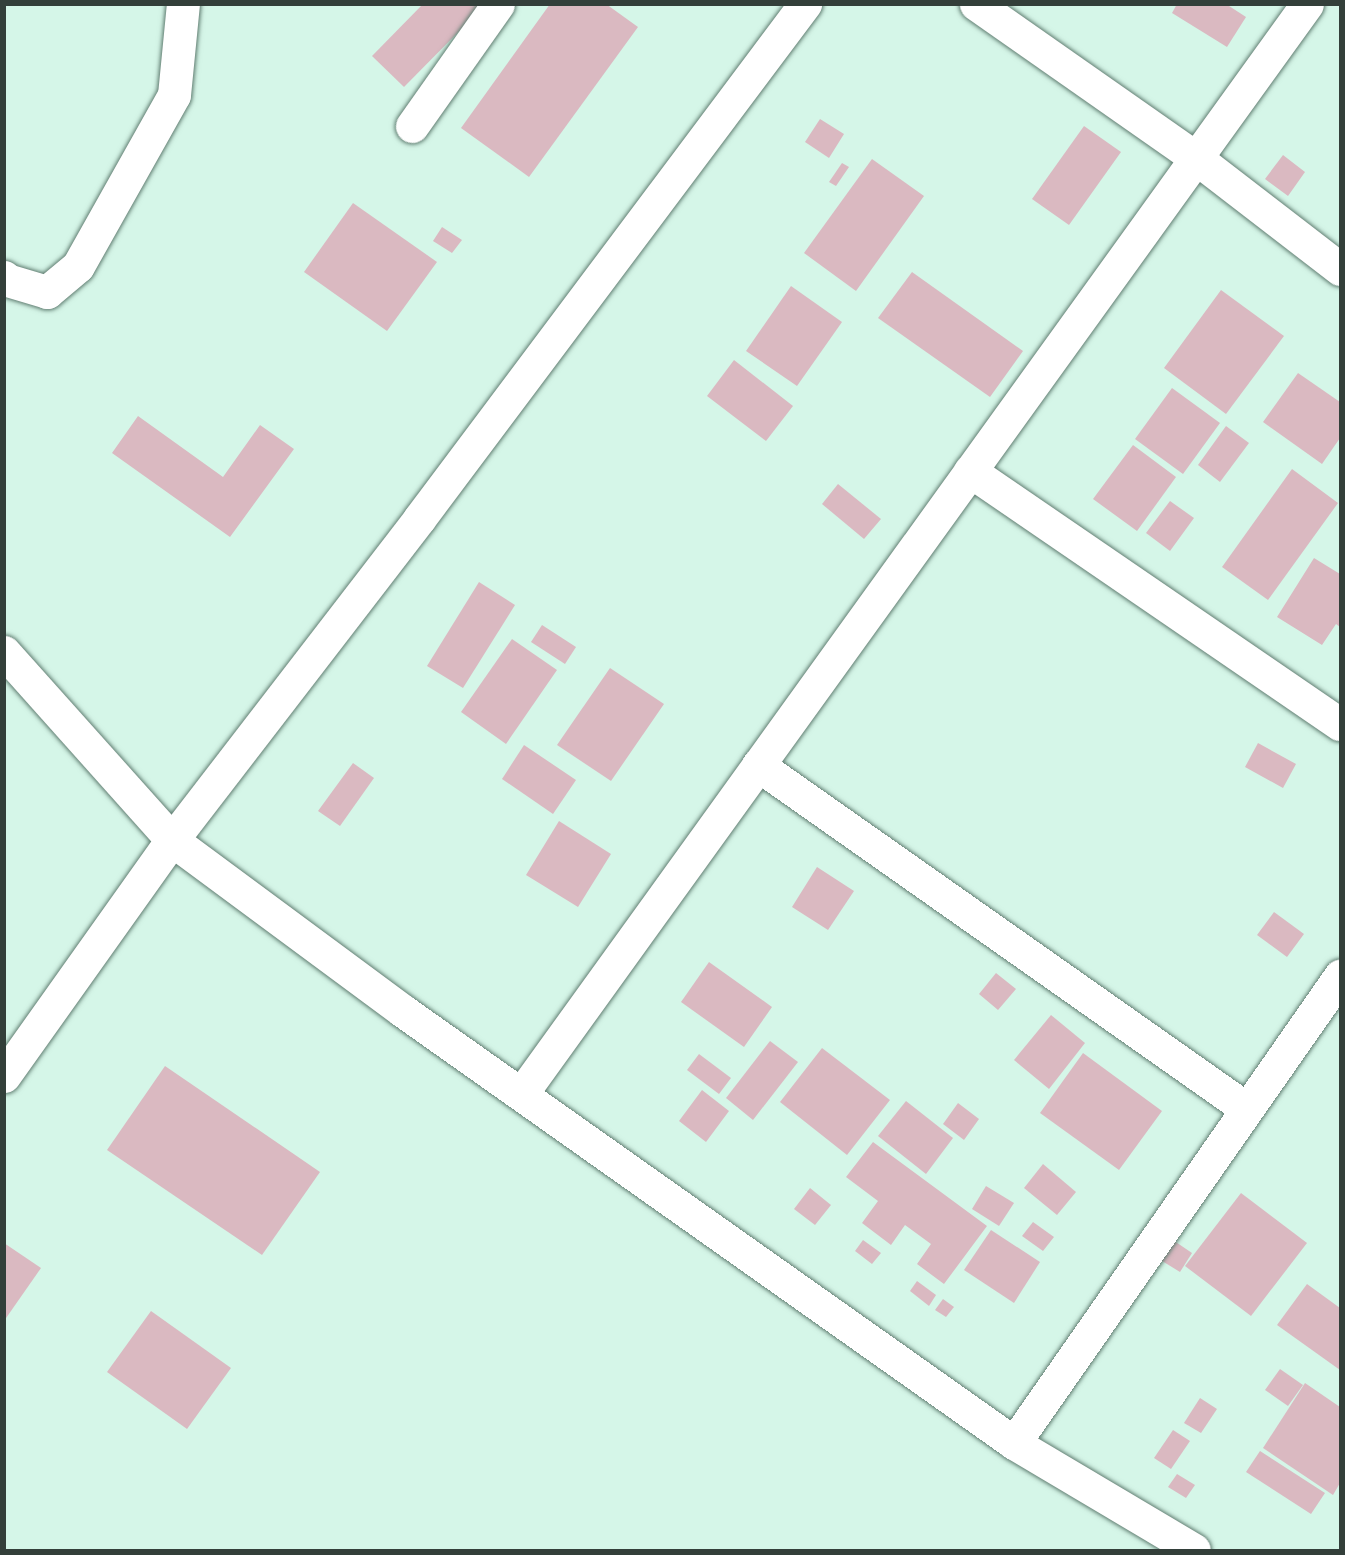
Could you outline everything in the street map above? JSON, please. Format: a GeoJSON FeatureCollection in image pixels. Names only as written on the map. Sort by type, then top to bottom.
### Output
{"type":"FeatureCollection","features":[{"type":"Feature","properties":{"kind":"street"},"geometry":{"type":"LineString","coordinates":[[4,276],[7,280],[46,292],[78,266],[174,95],[183,4]]}},
{"type":"Feature","properties":{"kind":"street"},"geometry":{"type":"LineString","coordinates":[[411,126],[498,4]]}},
{"type":"Feature","properties":{"kind":"street"},"geometry":{"type":"LineString","coordinates":[[4,1076],[172,840],[419,519],[804,4]]}},
{"type":"Feature","properties":{"kind":"street"},"geometry":{"type":"LineString","coordinates":[[976,4],[1196,158],[1341,269]]}},
{"type":"Feature","properties":{"kind":"street"},"geometry":{"type":"LineString","coordinates":[[522,1093],[1307,4]]}},
{"type":"Feature","properties":{"kind":"street"},"geometry":{"type":"LineString","coordinates":[[970,471],[1341,724]]}},
{"type":"Feature","properties":{"kind":"street"},"geometry":{"type":"LineString","coordinates":[[4,652],[172,840],[403,1011],[1014,1443],[1194,1551]]}},
{"type":"Feature","properties":{"kind":"street"},"geometry":{"type":"LineString","coordinates":[[758,765],[1247,1109]]}},
{"type":"Feature","properties":{"kind":"street"},"geometry":{"type":"LineString","coordinates":[[1014,1443],[1341,976]]}},
{"type":"Feature","properties":{"kind":"building"},"geometry":{"type":"Polygon","coordinates":[[[423,4],[476,4],[481,9],[404,87],[372,56],[423,4]]]}},
{"type":"Feature","properties":{"kind":"building"},"geometry":{"type":"Polygon","coordinates":[[[550,4],[606,4],[638,27],[529,177],[461,128],[550,4]]]}},
{"type":"Feature","properties":{"kind":"building"},"geometry":{"type":"Polygon","coordinates":[[[1177,4],[1226,4],[1246,17],[1227,47],[1172,13],[1177,4]]]}},
{"type":"Feature","properties":{"kind":"building"},"geometry":{"type":"Polygon","coordinates":[[[820,119],[844,134],[829,158],[805,142],[820,119]]]}},
{"type":"Feature","properties":{"kind":"building"},"geometry":{"type":"Polygon","coordinates":[[[1084,126],[1121,152],[1069,225],[1032,199],[1084,126]]]}},
{"type":"Feature","properties":{"kind":"building"},"geometry":{"type":"Polygon","coordinates":[[[1283,155],[1305,172],[1288,196],[1265,179],[1283,155]]]}},
{"type":"Feature","properties":{"kind":"building"},"geometry":{"type":"Polygon","coordinates":[[[872,159],[924,196],[856,291],[804,253],[872,159]]]}},
{"type":"Feature","properties":{"kind":"building"},"geometry":{"type":"Polygon","coordinates":[[[842,163],[849,167],[836,186],[829,182],[842,163]]]}},
{"type":"Feature","properties":{"kind":"building"},"geometry":{"type":"Polygon","coordinates":[[[353,203],[437,262],[387,331],[304,272],[353,203]]]}},
{"type":"Feature","properties":{"kind":"building"},"geometry":{"type":"Polygon","coordinates":[[[442,227],[462,240],[452,253],[433,241],[442,227]]]}},
{"type":"Feature","properties":{"kind":"building"},"geometry":{"type":"Polygon","coordinates":[[[912,272],[1023,351],[990,397],[878,318],[912,272]]]}},
{"type":"Feature","properties":{"kind":"building"},"geometry":{"type":"Polygon","coordinates":[[[791,286],[842,322],[797,386],[746,351],[791,286]]]}},
{"type":"Feature","properties":{"kind":"building"},"geometry":{"type":"Polygon","coordinates":[[[1221,290],[1284,336],[1226,414],[1164,368],[1221,290]]]}},
{"type":"Feature","properties":{"kind":"building"},"geometry":{"type":"Polygon","coordinates":[[[734,360],[793,406],[766,441],[707,396],[734,360]]]}},
{"type":"Feature","properties":{"kind":"building"},"geometry":{"type":"Polygon","coordinates":[[[1298,373],[1340,402],[1340,438],[1322,464],[1263,422],[1298,373]]]}},
{"type":"Feature","properties":{"kind":"building"},"geometry":{"type":"Polygon","coordinates":[[[1172,388],[1220,423],[1183,474],[1135,439],[1172,388]]]}},
{"type":"Feature","properties":{"kind":"building"},"geometry":{"type":"Polygon","coordinates":[[[138,416],[223,477],[260,425],[294,449],[230,537],[112,453],[138,416]]]}},
{"type":"Feature","properties":{"kind":"building"},"geometry":{"type":"Polygon","coordinates":[[[1226,426],[1249,443],[1220,482],[1198,465],[1226,426]]]}},
{"type":"Feature","properties":{"kind":"building"},"geometry":{"type":"Polygon","coordinates":[[[1133,445],[1176,477],[1137,531],[1093,499],[1133,445]]]}},
{"type":"Feature","properties":{"kind":"building"},"geometry":{"type":"Polygon","coordinates":[[[1292,469],[1338,503],[1268,600],[1222,567],[1292,469]]]}},
{"type":"Feature","properties":{"kind":"building"},"geometry":{"type":"Polygon","coordinates":[[[838,484],[881,519],[864,539],[822,504],[838,484]]]}},
{"type":"Feature","properties":{"kind":"building"},"geometry":{"type":"Polygon","coordinates":[[[1170,501],[1194,518],[1170,551],[1146,533],[1170,501]]]}},
{"type":"Feature","properties":{"kind":"building"},"geometry":{"type":"Polygon","coordinates":[[[1314,558],[1340,574],[1340,627],[1336,624],[1322,645],[1277,617],[1314,558]]]}},
{"type":"Feature","properties":{"kind":"building"},"geometry":{"type":"Polygon","coordinates":[[[479,582],[515,605],[463,688],[427,666],[479,582]]]}},
{"type":"Feature","properties":{"kind":"building"},"geometry":{"type":"Polygon","coordinates":[[[542,625],[576,647],[565,664],[531,642],[542,625]]]}},
{"type":"Feature","properties":{"kind":"building"},"geometry":{"type":"Polygon","coordinates":[[[512,639],[557,670],[506,744],[461,712],[512,639]]]}},
{"type":"Feature","properties":{"kind":"building"},"geometry":{"type":"Polygon","coordinates":[[[610,668],[664,704],[611,781],[557,745],[610,668]]]}},
{"type":"Feature","properties":{"kind":"building"},"geometry":{"type":"Polygon","coordinates":[[[1258,743],[1296,764],[1283,788],[1245,767],[1258,743]]]}},
{"type":"Feature","properties":{"kind":"building"},"geometry":{"type":"Polygon","coordinates":[[[524,745],[576,780],[553,814],[502,779],[524,745]]]}},
{"type":"Feature","properties":{"kind":"building"},"geometry":{"type":"Polygon","coordinates":[[[353,763],[374,778],[340,826],[318,811],[353,763]]]}},
{"type":"Feature","properties":{"kind":"building"},"geometry":{"type":"Polygon","coordinates":[[[559,821],[611,854],[578,907],[526,875],[559,821]]]}},
{"type":"Feature","properties":{"kind":"building"},"geometry":{"type":"Polygon","coordinates":[[[817,867],[854,891],[828,930],[792,907],[817,867]]]}},
{"type":"Feature","properties":{"kind":"building"},"geometry":{"type":"Polygon","coordinates":[[[1274,912],[1304,934],[1287,957],[1257,935],[1274,912]]]}},
{"type":"Feature","properties":{"kind":"building"},"geometry":{"type":"Polygon","coordinates":[[[709,962],[772,1007],[744,1047],[681,1002],[709,962]]]}},
{"type":"Feature","properties":{"kind":"building"},"geometry":{"type":"Polygon","coordinates":[[[996,973],[1016,989],[998,1010],[979,994],[996,973]]]}},
{"type":"Feature","properties":{"kind":"building"},"geometry":{"type":"Polygon","coordinates":[[[1051,1015],[1085,1043],[1049,1089],[1014,1060],[1051,1015]]]}},
{"type":"Feature","properties":{"kind":"building"},"geometry":{"type":"Polygon","coordinates":[[[770,1041],[798,1062],[753,1120],[726,1098],[770,1041]]]}},
{"type":"Feature","properties":{"kind":"building"},"geometry":{"type":"Polygon","coordinates":[[[822,1048],[890,1100],[847,1155],[780,1102],[822,1048]]]}},
{"type":"Feature","properties":{"kind":"building"},"geometry":{"type":"Polygon","coordinates":[[[1083,1053],[1162,1111],[1119,1170],[1040,1113],[1083,1053]]]}},
{"type":"Feature","properties":{"kind":"building"},"geometry":{"type":"Polygon","coordinates":[[[699,1054],[731,1078],[719,1094],[687,1070],[699,1054]]]}},
{"type":"Feature","properties":{"kind":"building"},"geometry":{"type":"Polygon","coordinates":[[[165,1066],[320,1172],[262,1255],[107,1150],[165,1066]]]}},
{"type":"Feature","properties":{"kind":"building"},"geometry":{"type":"Polygon","coordinates":[[[702,1090],[729,1111],[706,1142],[679,1121],[702,1090]]]}},
{"type":"Feature","properties":{"kind":"building"},"geometry":{"type":"Polygon","coordinates":[[[906,1101],[953,1138],[926,1174],[878,1136],[906,1101]]]}},
{"type":"Feature","properties":{"kind":"building"},"geometry":{"type":"Polygon","coordinates":[[[958,1103],[979,1119],[964,1140],[943,1124],[958,1103]]]}},
{"type":"Feature","properties":{"kind":"building"},"geometry":{"type":"Polygon","coordinates":[[[873,1142],[987,1226],[944,1284],[917,1264],[931,1244],[905,1225],[891,1245],[862,1223],[878,1201],[846,1177],[873,1142]]]}},
{"type":"Feature","properties":{"kind":"building"},"geometry":{"type":"Polygon","coordinates":[[[1043,1164],[1076,1192],[1057,1215],[1024,1188],[1043,1164]]]}},
{"type":"Feature","properties":{"kind":"building"},"geometry":{"type":"Polygon","coordinates":[[[986,1186],[1014,1203],[999,1226],[972,1209],[986,1186]]]}},
{"type":"Feature","properties":{"kind":"building"},"geometry":{"type":"Polygon","coordinates":[[[810,1188],[831,1205],[815,1225],[794,1209],[810,1188]]]}},
{"type":"Feature","properties":{"kind":"building"},"geometry":{"type":"Polygon","coordinates":[[[1241,1193],[1307,1243],[1251,1316],[1185,1266],[1241,1193]]]}},
{"type":"Feature","properties":{"kind":"building"},"geometry":{"type":"Polygon","coordinates":[[[1033,1222],[1054,1237],[1043,1251],[1022,1236],[1033,1222]]]}},
{"type":"Feature","properties":{"kind":"building"},"geometry":{"type":"Polygon","coordinates":[[[991,1230],[1040,1262],[1014,1303],[964,1270],[991,1230]]]}},
{"type":"Feature","properties":{"kind":"building"},"geometry":{"type":"Polygon","coordinates":[[[1167,1236],[1192,1253],[1180,1272],[1154,1256],[1167,1236]]]}},
{"type":"Feature","properties":{"kind":"building"},"geometry":{"type":"Polygon","coordinates":[[[863,1240],[881,1253],[872,1264],[855,1251],[863,1240]]]}},
{"type":"Feature","properties":{"kind":"building"},"geometry":{"type":"Polygon","coordinates":[[[4,1243],[41,1268],[4,1321],[4,1243]]]}},
{"type":"Feature","properties":{"kind":"building"},"geometry":{"type":"Polygon","coordinates":[[[917,1281],[936,1295],[929,1306],[910,1291],[917,1281]]]}},
{"type":"Feature","properties":{"kind":"building"},"geometry":{"type":"Polygon","coordinates":[[[1307,1284],[1340,1308],[1340,1370],[1277,1325],[1307,1284]]]}},
{"type":"Feature","properties":{"kind":"building"},"geometry":{"type":"Polygon","coordinates":[[[943,1299],[954,1307],[946,1317],[935,1310],[943,1299]]]}},
{"type":"Feature","properties":{"kind":"building"},"geometry":{"type":"Polygon","coordinates":[[[151,1311],[231,1368],[187,1429],[107,1372],[151,1311]]]}},
{"type":"Feature","properties":{"kind":"building"},"geometry":{"type":"Polygon","coordinates":[[[1280,1369],[1303,1385],[1288,1406],[1265,1390],[1280,1369]]]}},
{"type":"Feature","properties":{"kind":"building"},"geometry":{"type":"Polygon","coordinates":[[[1305,1383],[1340,1407],[1340,1483],[1333,1495],[1263,1448],[1305,1383]]]}},
{"type":"Feature","properties":{"kind":"building"},"geometry":{"type":"Polygon","coordinates":[[[1200,1398],[1217,1409],[1201,1433],[1184,1423],[1200,1398]]]}},
{"type":"Feature","properties":{"kind":"building"},"geometry":{"type":"Polygon","coordinates":[[[1173,1430],[1190,1441],[1171,1469],[1154,1458],[1173,1430]]]}},
{"type":"Feature","properties":{"kind":"building"},"geometry":{"type":"Polygon","coordinates":[[[1260,1451],[1325,1493],[1311,1514],[1246,1472],[1260,1451]]]}},
{"type":"Feature","properties":{"kind":"building"},"geometry":{"type":"Polygon","coordinates":[[[1177,1474],[1195,1485],[1186,1498],[1168,1487],[1177,1474]]]}}]}
